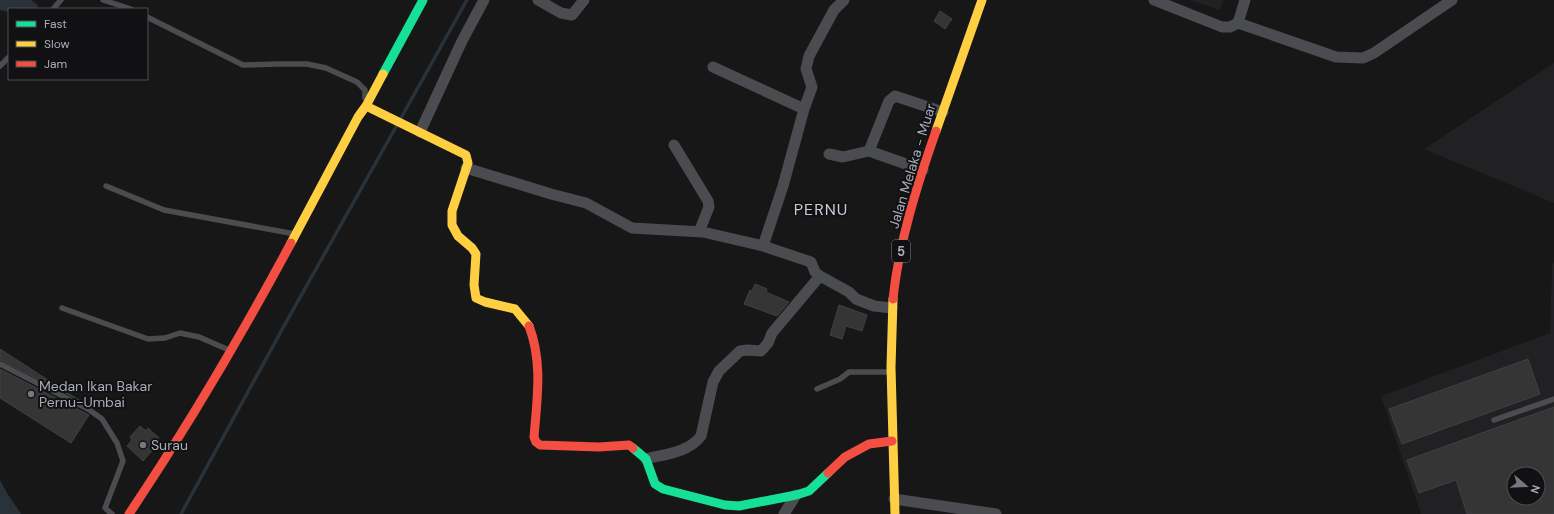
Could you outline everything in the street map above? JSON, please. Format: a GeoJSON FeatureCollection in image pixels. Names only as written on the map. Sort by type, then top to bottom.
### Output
{"type":"FeatureCollection","features":[{"type":"Feature","properties":{"kind":"street"},"geometry":{"type":"LineString","coordinates":[[129,514],[200,406],[423,0]]}},
{"type":"Feature","properties":{"kind":"street"},"geometry":{"type":"LineString","coordinates":[[415,130],[484,0]]}},
{"type":"Feature","properties":{"kind":"street"},"geometry":{"type":"LineString","coordinates":[[538,0],[561,14],[572,15],[584,0]]}},
{"type":"Feature","properties":{"kind":"street"},"geometry":{"type":"LineString","coordinates":[[763,246],[783,186],[804,109],[812,87],[806,69],[809,56],[834,10],[844,0]]}},
{"type":"Feature","properties":{"kind":"street","name":"Jalan Melaka - Muar"},"geometry":{"type":"LineString","coordinates":[[895,514],[891,372],[883,307],[896,271],[908,221],[923,170],[982,0]]}},
{"type":"Feature","properties":{"kind":"street"},"geometry":{"type":"LineString","coordinates":[[1154,0],[1222,27],[1230,27],[1238,23],[1336,57],[1363,58],[1374,53],[1452,0]]}},
{"type":"Feature","properties":{"kind":"street"},"geometry":{"type":"LineString","coordinates":[[1238,23],[1245,0]]}},
{"type":"Feature","properties":{"kind":"street"},"geometry":{"type":"LineString","coordinates":[[713,67],[804,109]]}},
{"type":"Feature","properties":{"kind":"street"},"geometry":{"type":"LineString","coordinates":[[869,151],[889,101],[895,96],[943,112]]}},
{"type":"Feature","properties":{"kind":"street"},"geometry":{"type":"LineString","coordinates":[[366,106],[466,155],[468,163],[452,212],[452,226],[458,236],[472,248],[476,254],[474,285],[476,298],[484,303],[515,309],[527,321],[535,337],[539,368],[534,437],[536,442],[540,445],[599,447],[629,446],[646,459],[655,484],[663,489],[725,505],[740,506],[809,491],[845,457],[869,444],[892,441]]}},
{"type":"Feature","properties":{"kind":"street"},"geometry":{"type":"LineString","coordinates":[[674,145],[708,201],[709,207],[699,232]]}},
{"type":"Feature","properties":{"kind":"street"},"geometry":{"type":"LineString","coordinates":[[829,154],[843,158],[869,151],[923,170]]}},
{"type":"Feature","properties":{"kind":"street"},"geometry":{"type":"LineString","coordinates":[[466,168],[586,203],[632,228],[699,232],[763,246],[810,262],[815,272],[849,292],[856,299],[883,307]]}},
{"type":"Feature","properties":{"kind":"street"},"geometry":{"type":"LineString","coordinates":[[646,459],[688,448],[695,443],[701,436],[713,382],[719,371],[733,356],[740,351],[761,351],[768,343],[772,333],[820,276]]}},
{"type":"Feature","properties":{"kind":"street"},"geometry":{"type":"LineString","coordinates":[[784,514],[796,495]]}},
{"type":"Feature","properties":{"kind":"street"},"geometry":{"type":"LineString","coordinates":[[894,499],[996,514]]}},
{"type":"Feature","properties":{"kind":"lane"},"geometry":{"type":"LineString","coordinates":[[54,8],[61,0]]}},
{"type":"Feature","properties":{"kind":"lane"},"geometry":{"type":"LineString","coordinates":[[103,0],[128,8]]}},
{"type":"Feature","properties":{"kind":"lane"},"geometry":{"type":"LineString","coordinates":[[148,18],[243,65],[307,64],[326,68],[346,76],[357,82],[365,90],[366,106]]}},
{"type":"Feature","properties":{"kind":"lane"},"geometry":{"type":"LineString","coordinates":[[0,66],[8,58]]}},
{"type":"Feature","properties":{"kind":"lane"},"geometry":{"type":"LineString","coordinates":[[106,186],[164,210],[295,234]]}},
{"type":"Feature","properties":{"kind":"lane"},"geometry":{"type":"LineString","coordinates":[[62,308],[148,339],[165,338],[180,333],[199,337],[231,351]]}},
{"type":"Feature","properties":{"kind":"lane"},"geometry":{"type":"LineString","coordinates":[[0,364],[88,409],[102,419],[117,443],[123,461],[105,508],[112,514]]}},
{"type":"Feature","properties":{"kind":"lane"},"geometry":{"type":"LineString","coordinates":[[817,389],[840,379],[849,372],[891,372]]}},
{"type":"Feature","properties":{"kind":"lane"},"geometry":{"type":"LineString","coordinates":[[1494,420],[1554,399]]}},
{"type":"Feature","properties":{"kind":"shaded area"},"geometry":{"type":"Polygon","coordinates":[[[0,0],[31,0],[38,5],[37,8],[8,8],[8,12],[0,10],[0,0]]]}},
{"type":"Feature","properties":{"kind":"shaded area"},"geometry":{"type":"Polygon","coordinates":[[[1190,0],[1224,0],[1220,10],[1190,0]]]}},
{"type":"Feature","properties":{"kind":"shaded area"},"geometry":{"type":"Polygon","coordinates":[[[1554,63],[1554,203],[1424,149],[1554,63]]]}},
{"type":"Feature","properties":{"kind":"shaded area"},"geometry":{"type":"Polygon","coordinates":[[[1554,261],[1554,514],[1421,514],[1381,396],[1550,333],[1552,267],[1554,261]]]}},
{"type":"Feature","properties":{"kind":"shaded area"},"geometry":{"type":"Polygon","coordinates":[[[0,480],[7,493],[21,514],[0,514],[0,480]]]}},
{"type":"Feature","properties":{"kind":"building"},"geometry":{"type":"Polygon","coordinates":[[[940,11],[952,19],[945,29],[934,21],[940,11]]]}},
{"type":"Feature","properties":{"kind":"building"},"geometry":{"type":"Polygon","coordinates":[[[755,284],[767,289],[766,292],[789,302],[777,316],[744,304],[750,290],[752,291],[755,284]]]}},
{"type":"Feature","properties":{"kind":"building"},"geometry":{"type":"Polygon","coordinates":[[[839,305],[867,315],[862,331],[846,326],[842,339],[830,335],[839,305]]]}},
{"type":"Feature","properties":{"kind":"building"},"geometry":{"type":"Polygon","coordinates":[[[0,349],[79,400],[0,360],[0,349]]]}},
{"type":"Feature","properties":{"kind":"building"},"geometry":{"type":"Polygon","coordinates":[[[1528,359],[1540,394],[1402,444],[1389,409],[1528,359]]]}},
{"type":"Feature","properties":{"kind":"building"},"geometry":{"type":"Polygon","coordinates":[[[0,369],[89,415],[71,443],[0,398],[0,369]]]}},
{"type":"Feature","properties":{"kind":"building"},"geometry":{"type":"Polygon","coordinates":[[[1554,407],[1554,514],[1467,514],[1456,480],[1419,493],[1407,460],[1554,407]]]}},
{"type":"Feature","properties":{"kind":"building","name":"Surau"},"geometry":{"type":"Polygon","coordinates":[[[140,426],[146,431],[148,428],[159,438],[157,441],[159,443],[143,461],[127,446],[132,440],[130,437],[140,426]]]}},
{"type":"Feature","properties":{"kind":"waterway"},"geometry":{"type":"LineString","coordinates":[[401,118],[467,0]]}},
{"type":"Feature","properties":{"kind":"waterway"},"geometry":{"type":"LineString","coordinates":[[181,514],[284,326],[397,125]]}},
{"type":"Feature","properties":{"kind":"traffic: fast"},"geometry":{"type":"LineString","coordinates":[[383,74],[423,0]]}},
{"type":"Feature","properties":{"kind":"traffic: fast"},"geometry":{"type":"LineString","coordinates":[[633,448],[646,459],[655,484],[663,489],[725,505],[739,506],[809,491],[828,473]]}},
{"type":"Feature","properties":{"kind":"traffic: slow"},"geometry":{"type":"LineString","coordinates":[[936,131],[982,0]]}},
{"type":"Feature","properties":{"kind":"traffic: slow"},"geometry":{"type":"LineString","coordinates":[[291,243],[358,117],[366,106],[383,74]]}},
{"type":"Feature","properties":{"kind":"traffic: slow"},"geometry":{"type":"LineString","coordinates":[[366,106],[466,155],[468,163],[452,211],[452,225],[458,236],[472,248],[476,254],[474,285],[476,298],[485,302],[515,309],[529,326]]}},
{"type":"Feature","properties":{"kind":"traffic: slow"},"geometry":{"type":"LineString","coordinates":[[893,299],[891,367],[895,514]]}},
{"type":"Feature","properties":{"kind":"traffic: jam"},"geometry":{"type":"LineString","coordinates":[[893,299],[904,235],[922,172],[936,131]]}},
{"type":"Feature","properties":{"kind":"traffic: jam"},"geometry":{"type":"LineString","coordinates":[[129,514],[172,448],[213,380],[291,243]]}},
{"type":"Feature","properties":{"kind":"traffic: jam"},"geometry":{"type":"LineString","coordinates":[[529,326],[538,367],[534,437],[536,442],[540,445],[599,447],[629,445],[633,448]]}},
{"type":"Feature","properties":{"kind":"traffic: jam"},"geometry":{"type":"LineString","coordinates":[[828,473],[845,457],[869,444],[892,441]]}},
{"type":"Feature","properties":{"kind":"place","name":"Medan Ikan Bakar Pernu-Umbai"},"geometry":{"type":"Point","coordinates":[31,394]}},
{"type":"Feature","properties":{"kind":"place","name":"Surau"},"geometry":{"type":"Point","coordinates":[143,445]}},
{"type":"Feature","properties":{"kind":"district","name":"PERNU"},"geometry":{"type":"Point","coordinates":[821,209]}}]}
